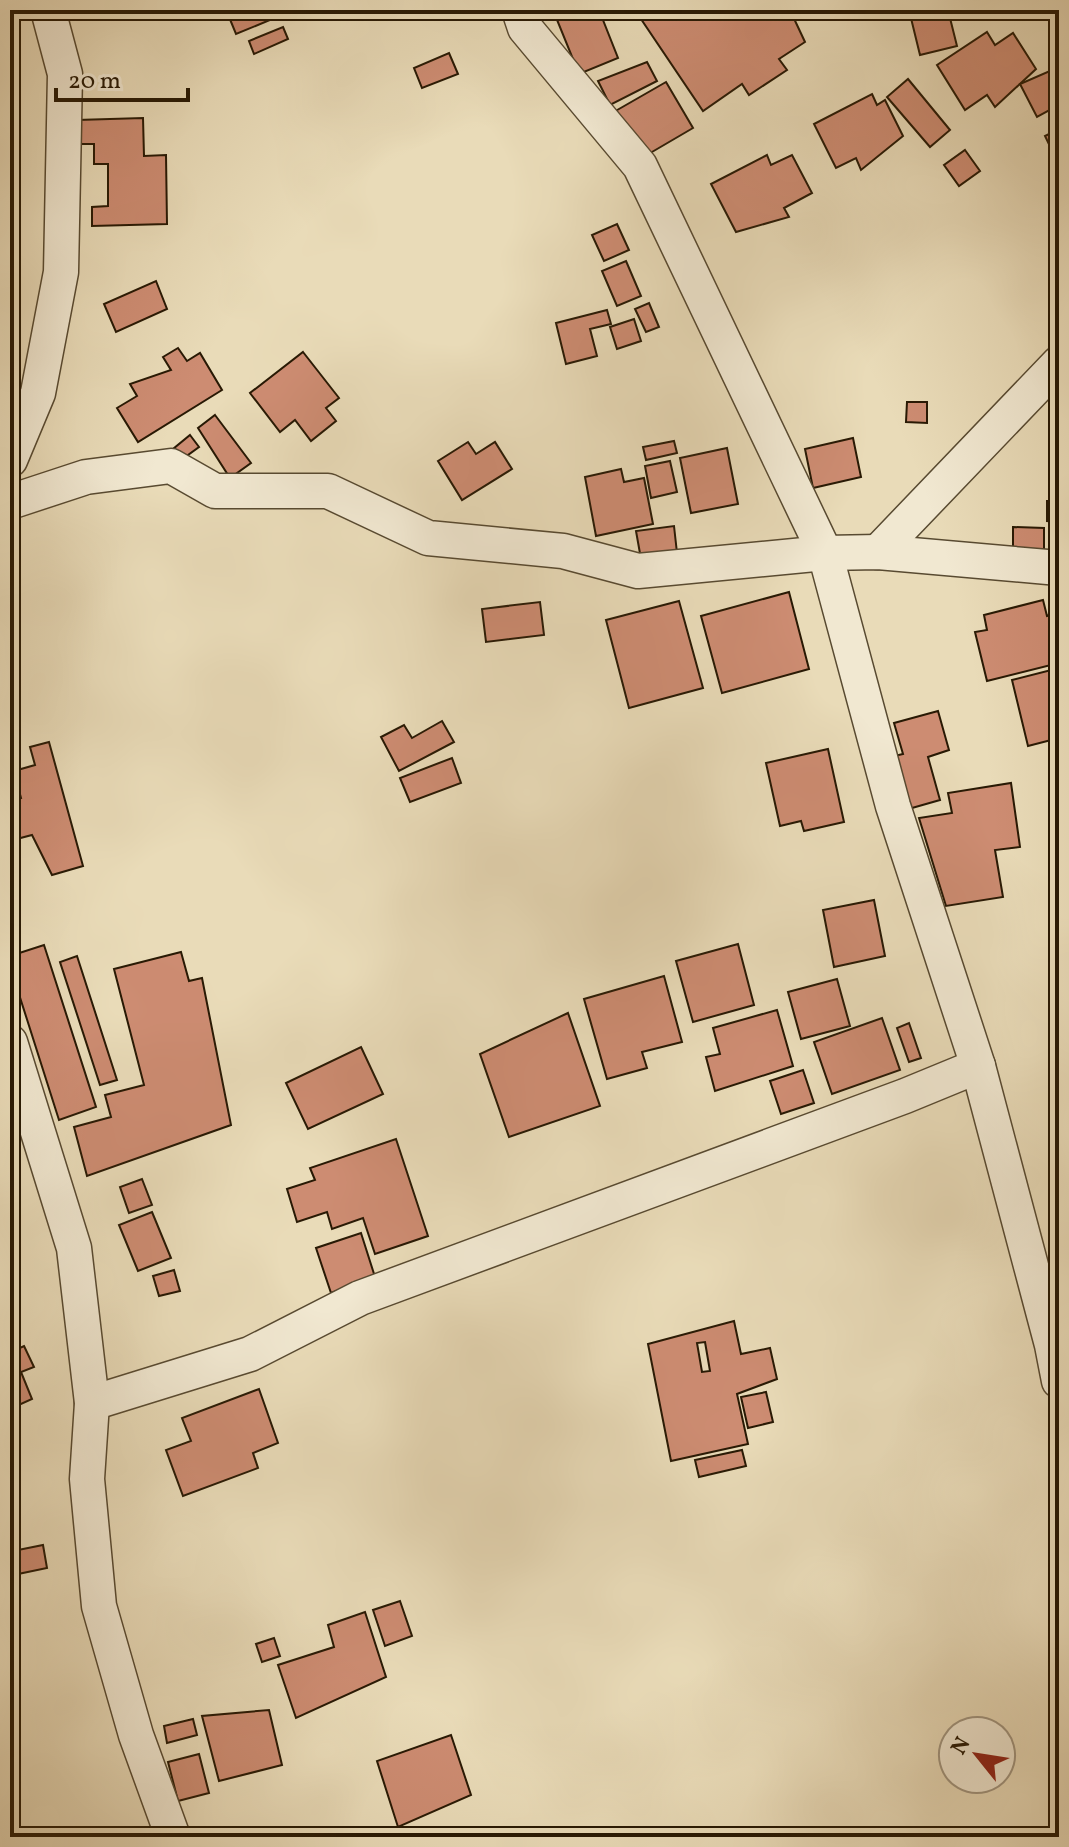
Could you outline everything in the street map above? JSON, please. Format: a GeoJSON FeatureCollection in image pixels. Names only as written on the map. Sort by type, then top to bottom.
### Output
{"type":"FeatureCollection","features":[{"type":"Feature","properties":{"kind":"street"},"geometry":{"type":"LineString","coordinates":[[10,460],[38,393],[61,272],[65,74],[48,10]]}},
{"type":"Feature","properties":{"kind":"street"},"geometry":{"type":"LineString","coordinates":[[519,10],[525,28],[640,166],[825,553],[893,806],[978,1066],[1059,1381]]}},
{"type":"Feature","properties":{"kind":"street"},"geometry":{"type":"LineString","coordinates":[[878,552],[1059,363]]}},
{"type":"Feature","properties":{"kind":"street"},"geometry":{"type":"LineString","coordinates":[[10,502],[86,477],[171,466],[215,491],[328,491],[428,538],[563,551],[638,571],[825,553],[878,552],[1059,568]]}},
{"type":"Feature","properties":{"kind":"street"},"geometry":{"type":"LineString","coordinates":[[10,1042],[74,1248],[92,1403],[87,1479],[99,1606],[136,1735],[173,1837]]}},
{"type":"Feature","properties":{"kind":"street"},"geometry":{"type":"LineString","coordinates":[[92,1403],[250,1354],[360,1298],[891,1102],[978,1066]]}},
{"type":"Feature","properties":{"kind":"building"},"geometry":{"type":"Polygon","coordinates":[[[266,10],[270,20],[236,34],[227,12],[266,10]]]}},
{"type":"Feature","properties":{"kind":"building"},"geometry":{"type":"Polygon","coordinates":[[[553,10],[599,10],[618,58],[579,74],[553,10]]]}},
{"type":"Feature","properties":{"kind":"building"},"geometry":{"type":"Polygon","coordinates":[[[654,10],[790,10],[805,42],[779,59],[787,70],[749,95],[742,84],[703,111],[641,19],[654,10]]]}},
{"type":"Feature","properties":{"kind":"building"},"geometry":{"type":"Polygon","coordinates":[[[909,10],[948,10],[957,46],[920,55],[909,10]]]}},
{"type":"Feature","properties":{"kind":"building"},"geometry":{"type":"Polygon","coordinates":[[[283,27],[288,39],[254,54],[249,41],[283,27]]]}},
{"type":"Feature","properties":{"kind":"building"},"geometry":{"type":"Polygon","coordinates":[[[987,32],[995,45],[1013,33],[1036,69],[995,107],[987,95],[965,110],[937,65],[987,32]]]}},
{"type":"Feature","properties":{"kind":"building"},"geometry":{"type":"Polygon","coordinates":[[[449,53],[458,74],[422,88],[414,68],[449,53]]]}},
{"type":"Feature","properties":{"kind":"building"},"geometry":{"type":"Polygon","coordinates":[[[647,62],[657,81],[610,105],[598,81],[647,62]]]}},
{"type":"Feature","properties":{"kind":"building"},"geometry":{"type":"Polygon","coordinates":[[[1059,67],[1059,105],[1037,117],[1020,84],[1059,67]]]}},
{"type":"Feature","properties":{"kind":"building"},"geometry":{"type":"Polygon","coordinates":[[[908,79],[950,130],[930,147],[887,97],[908,79]]]}},
{"type":"Feature","properties":{"kind":"building"},"geometry":{"type":"Polygon","coordinates":[[[666,82],[693,128],[640,159],[612,113],[666,82]]]}},
{"type":"Feature","properties":{"kind":"building"},"geometry":{"type":"Polygon","coordinates":[[[872,94],[877,105],[885,100],[903,136],[861,170],[856,158],[836,168],[814,124],[872,94]]]}},
{"type":"Feature","properties":{"kind":"building"},"geometry":{"type":"Polygon","coordinates":[[[143,118],[144,156],[166,155],[167,224],[92,226],[92,207],[108,206],[108,164],[94,164],[94,144],[77,144],[77,120],[143,118]]]}},
{"type":"Feature","properties":{"kind":"building"},"geometry":{"type":"Polygon","coordinates":[[[1059,129],[1059,165],[1045,136],[1059,129]]]}},
{"type":"Feature","properties":{"kind":"building"},"geometry":{"type":"Polygon","coordinates":[[[965,150],[980,171],[959,186],[944,165],[965,150]]]}},
{"type":"Feature","properties":{"kind":"building"},"geometry":{"type":"Polygon","coordinates":[[[767,155],[771,165],[792,155],[812,193],[784,208],[789,217],[736,232],[711,184],[767,155]]]}},
{"type":"Feature","properties":{"kind":"building"},"geometry":{"type":"Polygon","coordinates":[[[617,224],[629,250],[604,261],[592,235],[617,224]]]}},
{"type":"Feature","properties":{"kind":"building"},"geometry":{"type":"Polygon","coordinates":[[[626,261],[641,296],[617,306],[602,271],[626,261]]]}},
{"type":"Feature","properties":{"kind":"building"},"geometry":{"type":"Polygon","coordinates":[[[156,281],[167,309],[116,332],[104,304],[156,281]]]}},
{"type":"Feature","properties":{"kind":"building"},"geometry":{"type":"Polygon","coordinates":[[[649,303],[659,327],[646,332],[635,309],[649,303]]]}},
{"type":"Feature","properties":{"kind":"building"},"geometry":{"type":"Polygon","coordinates":[[[607,310],[611,324],[590,329],[597,356],[566,364],[556,323],[607,310]]]}},
{"type":"Feature","properties":{"kind":"building"},"geometry":{"type":"Polygon","coordinates":[[[634,319],[641,341],[617,349],[610,327],[634,319]]]}},
{"type":"Feature","properties":{"kind":"building"},"geometry":{"type":"Polygon","coordinates":[[[178,348],[187,361],[200,353],[222,390],[138,442],[117,408],[137,396],[130,384],[171,370],[163,357],[178,348]]]}},
{"type":"Feature","properties":{"kind":"building"},"geometry":{"type":"Polygon","coordinates":[[[303,352],[339,398],[326,408],[336,421],[311,441],[295,420],[280,432],[250,393],[303,352]]]}},
{"type":"Feature","properties":{"kind":"building"},"geometry":{"type":"Polygon","coordinates":[[[907,402],[927,402],[927,423],[906,422],[907,402]]]}},
{"type":"Feature","properties":{"kind":"building"},"geometry":{"type":"Polygon","coordinates":[[[215,415],[251,463],[230,478],[198,428],[215,415]]]}},
{"type":"Feature","properties":{"kind":"building"},"geometry":{"type":"Polygon","coordinates":[[[190,435],[199,447],[181,460],[173,449],[190,435]]]}},
{"type":"Feature","properties":{"kind":"building"},"geometry":{"type":"Polygon","coordinates":[[[853,438],[861,477],[813,488],[805,449],[853,438]]]}},
{"type":"Feature","properties":{"kind":"building"},"geometry":{"type":"Polygon","coordinates":[[[674,441],[677,453],[646,460],[643,447],[674,441]]]}},
{"type":"Feature","properties":{"kind":"building"},"geometry":{"type":"Polygon","coordinates":[[[468,442],[476,454],[495,442],[512,469],[462,500],[438,461],[468,442]]]}},
{"type":"Feature","properties":{"kind":"building"},"geometry":{"type":"Polygon","coordinates":[[[727,448],[738,504],[691,513],[680,458],[727,448]]]}},
{"type":"Feature","properties":{"kind":"building"},"geometry":{"type":"Polygon","coordinates":[[[670,461],[677,492],[651,498],[645,466],[670,461]]]}},
{"type":"Feature","properties":{"kind":"building"},"geometry":{"type":"Polygon","coordinates":[[[621,469],[624,482],[644,478],[653,524],[596,536],[585,477],[621,469]]]}},
{"type":"Feature","properties":{"kind":"building"},"geometry":{"type":"Polygon","coordinates":[[[1047,501],[1059,501],[1059,522],[1047,521],[1047,501]]]}},
{"type":"Feature","properties":{"kind":"building"},"geometry":{"type":"Polygon","coordinates":[[[674,526],[677,553],[641,559],[636,531],[674,526]]]}},
{"type":"Feature","properties":{"kind":"building"},"geometry":{"type":"Polygon","coordinates":[[[1013,527],[1044,528],[1044,551],[1013,551],[1013,527]]]}},
{"type":"Feature","properties":{"kind":"building"},"geometry":{"type":"Polygon","coordinates":[[[789,592],[809,669],[722,693],[701,616],[789,592]]]}},
{"type":"Feature","properties":{"kind":"building"},"geometry":{"type":"Polygon","coordinates":[[[1043,600],[1047,616],[1059,613],[1059,663],[987,681],[975,632],[987,630],[984,615],[1043,600]]]}},
{"type":"Feature","properties":{"kind":"building"},"geometry":{"type":"Polygon","coordinates":[[[679,601],[703,688],[629,708],[606,620],[679,601]]]}},
{"type":"Feature","properties":{"kind":"building"},"geometry":{"type":"Polygon","coordinates":[[[540,602],[544,635],[486,642],[482,609],[540,602]]]}},
{"type":"Feature","properties":{"kind":"building"},"geometry":{"type":"Polygon","coordinates":[[[1059,668],[1059,738],[1028,746],[1012,680],[1059,668]]]}},
{"type":"Feature","properties":{"kind":"building"},"geometry":{"type":"Polygon","coordinates":[[[938,711],[949,750],[928,757],[940,800],[905,810],[890,757],[903,754],[894,723],[938,711]]]}},
{"type":"Feature","properties":{"kind":"building"},"geometry":{"type":"Polygon","coordinates":[[[442,721],[454,742],[399,771],[381,737],[404,725],[412,738],[442,721]]]}},
{"type":"Feature","properties":{"kind":"building"},"geometry":{"type":"Polygon","coordinates":[[[49,742],[83,866],[52,875],[32,835],[13,840],[10,826],[10,801],[21,798],[14,771],[35,765],[30,747],[49,742]]]}},
{"type":"Feature","properties":{"kind":"building"},"geometry":{"type":"Polygon","coordinates":[[[828,749],[844,822],[804,831],[801,821],[780,826],[766,763],[828,749]]]}},
{"type":"Feature","properties":{"kind":"building"},"geometry":{"type":"Polygon","coordinates":[[[452,758],[461,783],[410,802],[400,778],[452,758]]]}},
{"type":"Feature","properties":{"kind":"building"},"geometry":{"type":"Polygon","coordinates":[[[1011,783],[1020,847],[995,850],[1003,897],[946,906],[919,818],[952,813],[948,793],[1011,783]]]}},
{"type":"Feature","properties":{"kind":"building"},"geometry":{"type":"Polygon","coordinates":[[[874,900],[885,956],[834,967],[823,910],[874,900]]]}},
{"type":"Feature","properties":{"kind":"building"},"geometry":{"type":"Polygon","coordinates":[[[738,944],[754,1005],[693,1022],[676,961],[738,944]]]}},
{"type":"Feature","properties":{"kind":"building"},"geometry":{"type":"Polygon","coordinates":[[[44,945],[96,1107],[59,1120],[10,966],[10,956],[44,945]]]}},
{"type":"Feature","properties":{"kind":"building"},"geometry":{"type":"Polygon","coordinates":[[[181,952],[189,981],[202,978],[231,1125],[87,1176],[74,1127],[111,1117],[105,1095],[144,1085],[114,969],[181,952]]]}},
{"type":"Feature","properties":{"kind":"building"},"geometry":{"type":"Polygon","coordinates":[[[77,956],[117,1080],[100,1085],[60,962],[77,956]]]}},
{"type":"Feature","properties":{"kind":"building"},"geometry":{"type":"Polygon","coordinates":[[[664,976],[682,1042],[642,1052],[647,1068],[607,1079],[584,999],[664,976]]]}},
{"type":"Feature","properties":{"kind":"building"},"geometry":{"type":"Polygon","coordinates":[[[837,979],[850,1026],[801,1039],[788,992],[837,979]]]}},
{"type":"Feature","properties":{"kind":"building"},"geometry":{"type":"Polygon","coordinates":[[[777,1010],[793,1066],[715,1091],[706,1057],[720,1054],[713,1028],[777,1010]]]}},
{"type":"Feature","properties":{"kind":"building"},"geometry":{"type":"Polygon","coordinates":[[[568,1013],[600,1106],[509,1137],[480,1054],[568,1013]]]}},
{"type":"Feature","properties":{"kind":"building"},"geometry":{"type":"Polygon","coordinates":[[[882,1018],[900,1070],[832,1094],[814,1042],[882,1018]]]}},
{"type":"Feature","properties":{"kind":"building"},"geometry":{"type":"Polygon","coordinates":[[[909,1023],[921,1058],[909,1062],[897,1028],[909,1023]]]}},
{"type":"Feature","properties":{"kind":"building"},"geometry":{"type":"Polygon","coordinates":[[[361,1047],[383,1094],[308,1129],[286,1083],[361,1047]]]}},
{"type":"Feature","properties":{"kind":"building"},"geometry":{"type":"Polygon","coordinates":[[[803,1070],[814,1103],[781,1114],[770,1081],[803,1070]]]}},
{"type":"Feature","properties":{"kind":"building"},"geometry":{"type":"Polygon","coordinates":[[[396,1139],[428,1236],[375,1254],[363,1218],[332,1229],[327,1212],[297,1222],[287,1189],[315,1180],[310,1168],[396,1139]]]}},
{"type":"Feature","properties":{"kind":"building"},"geometry":{"type":"Polygon","coordinates":[[[142,1179],[152,1205],[129,1213],[120,1187],[142,1179]]]}},
{"type":"Feature","properties":{"kind":"building"},"geometry":{"type":"Polygon","coordinates":[[[152,1212],[171,1258],[138,1271],[119,1225],[152,1212]]]}},
{"type":"Feature","properties":{"kind":"building"},"geometry":{"type":"Polygon","coordinates":[[[361,1233],[375,1277],[331,1293],[316,1248],[361,1233]]]}},
{"type":"Feature","properties":{"kind":"building"},"geometry":{"type":"Polygon","coordinates":[[[174,1270],[180,1291],[159,1296],[153,1276],[174,1270]]]}},
{"type":"Feature","properties":{"kind":"building"},"geometry":{"type":"Polygon","coordinates":[[[734,1321],[741,1354],[770,1348],[777,1379],[737,1394],[748,1444],[671,1461],[648,1344],[734,1321]],[[705,1342],[697,1343],[702,1372],[710,1371],[705,1342]]]}},
{"type":"Feature","properties":{"kind":"building"},"geometry":{"type":"Polygon","coordinates":[[[24,1346],[34,1367],[21,1372],[32,1399],[10,1409],[10,1351],[24,1346]]]}},
{"type":"Feature","properties":{"kind":"building"},"geometry":{"type":"Polygon","coordinates":[[[259,1389],[278,1443],[253,1453],[258,1468],[183,1496],[166,1450],[191,1441],[182,1418],[259,1389]]]}},
{"type":"Feature","properties":{"kind":"building"},"geometry":{"type":"Polygon","coordinates":[[[766,1392],[773,1422],[748,1428],[741,1397],[766,1392]]]}},
{"type":"Feature","properties":{"kind":"building"},"geometry":{"type":"Polygon","coordinates":[[[742,1450],[746,1466],[699,1477],[695,1460],[742,1450]]]}},
{"type":"Feature","properties":{"kind":"building"},"geometry":{"type":"Polygon","coordinates":[[[43,1545],[47,1568],[18,1574],[13,1551],[43,1545]]]}},
{"type":"Feature","properties":{"kind":"building"},"geometry":{"type":"Polygon","coordinates":[[[400,1601],[412,1636],[385,1646],[373,1610],[400,1601]]]}},
{"type":"Feature","properties":{"kind":"building"},"geometry":{"type":"Polygon","coordinates":[[[365,1612],[386,1677],[296,1718],[278,1665],[334,1647],[328,1625],[365,1612]]]}},
{"type":"Feature","properties":{"kind":"building"},"geometry":{"type":"Polygon","coordinates":[[[274,1638],[280,1656],[262,1662],[256,1644],[274,1638]]]}},
{"type":"Feature","properties":{"kind":"building"},"geometry":{"type":"Polygon","coordinates":[[[269,1710],[282,1765],[219,1781],[202,1716],[269,1710]]]}},
{"type":"Feature","properties":{"kind":"building"},"geometry":{"type":"Polygon","coordinates":[[[193,1719],[197,1735],[167,1743],[164,1726],[193,1719]]]}},
{"type":"Feature","properties":{"kind":"building"},"geometry":{"type":"Polygon","coordinates":[[[451,1735],[471,1795],[398,1827],[377,1761],[451,1735]]]}},
{"type":"Feature","properties":{"kind":"building"},"geometry":{"type":"Polygon","coordinates":[[[199,1754],[209,1793],[178,1801],[168,1762],[199,1754]]]}}]}
